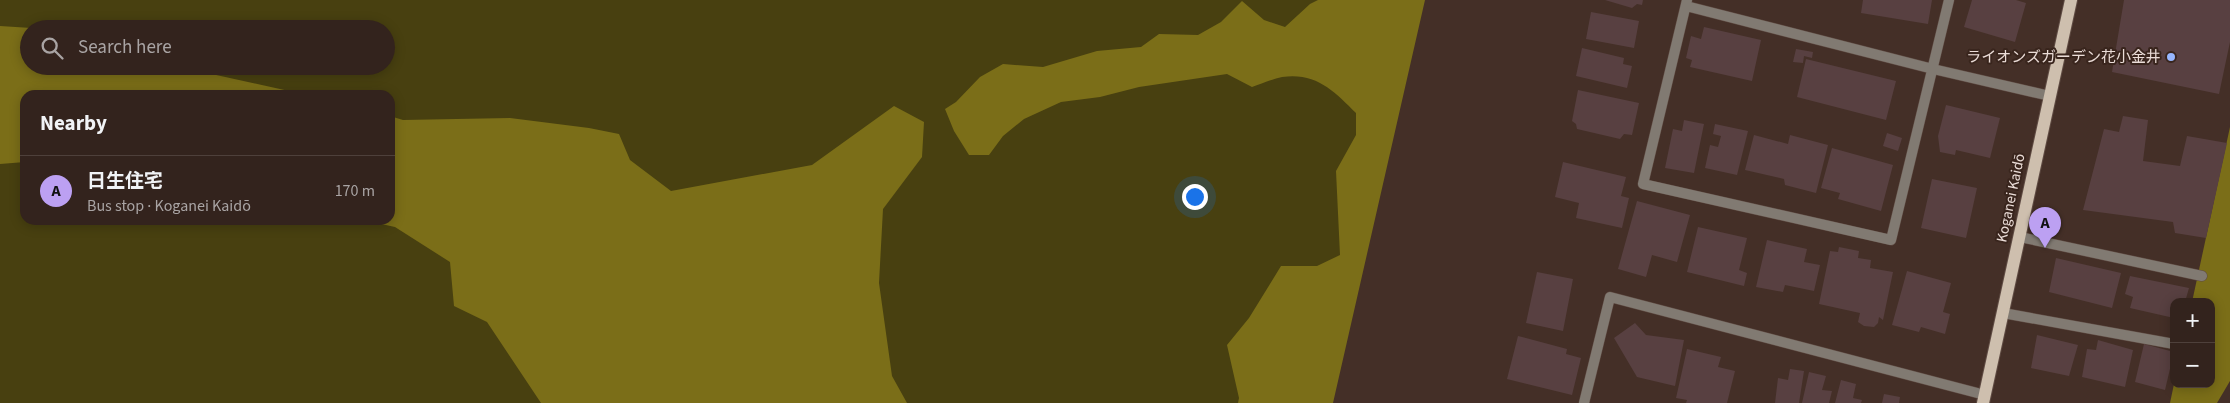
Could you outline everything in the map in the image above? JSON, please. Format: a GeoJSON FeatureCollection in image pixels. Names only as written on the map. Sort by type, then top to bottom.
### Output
{"type":"FeatureCollection","features":[{"type":"Feature","properties":{"kind":"main road","name":"Koganei Kaidō"},"geometry":{"type":"LineString","coordinates":[[1984,399],[2071,0]]}},
{"type":"Feature","properties":{"kind":"lane"},"geometry":{"type":"LineString","coordinates":[[1949,0],[1933,69],[1891,240],[1644,184],[1686,3],[1933,69],[2050,96]]}},
{"type":"Feature","properties":{"kind":"lane"},"geometry":{"type":"LineString","coordinates":[[2020,237],[2202,276]]}},
{"type":"Feature","properties":{"kind":"lane"},"geometry":{"type":"LineString","coordinates":[[1584,403],[1610,297],[1984,399]]}},
{"type":"Feature","properties":{"kind":"lane"},"geometry":{"type":"LineString","coordinates":[[2003,313],[2170,343]]}},
{"type":"Feature","properties":{"kind":"shaded area"},"geometry":{"type":"Polygon","coordinates":[[[0,0],[1424,0],[1330,403],[0,403],[0,0]]]}},
{"type":"Feature","properties":{"kind":"shaded area"},"geometry":{"type":"Polygon","coordinates":[[[1318,0],[1425,0],[1333,403],[1238,403],[1239,398],[1227,345],[1249,318],[1281,266],[1317,266],[1340,255],[1336,171],[1356,135],[1356,113],[1340,97],[1315,80],[1294,76],[1282,77],[1252,87],[1227,74],[1139,87],[1100,97],[1061,102],[1024,119],[1003,136],[989,155],[969,155],[954,131],[945,109],[956,102],[980,77],[1003,64],[1043,67],[1097,51],[1141,47],[1159,34],[1198,35],[1221,22],[1242,1],[1264,20],[1285,27],[1310,4],[1318,0]]]}},
{"type":"Feature","properties":{"kind":"shaded area"},"geometry":{"type":"Polygon","coordinates":[[[0,26],[20,27],[20,75],[216,75],[284,90],[20,90],[20,162],[0,164],[0,26]]]}},
{"type":"Feature","properties":{"kind":"shaded area"},"geometry":{"type":"Polygon","coordinates":[[[894,106],[924,122],[922,157],[883,209],[879,283],[892,376],[907,403],[541,403],[487,322],[454,306],[450,262],[395,227],[386,225],[395,225],[395,118],[403,120],[510,118],[589,128],[619,134],[630,160],[671,191],[812,165],[894,106]]]}},
{"type":"Feature","properties":{"kind":"shaded area"},"geometry":{"type":"Polygon","coordinates":[[[2230,127],[2230,381],[2217,403],[2170,403],[2173,388],[2215,388],[2215,298],[2193,298],[2230,127]]]}},
{"type":"Feature","properties":{"kind":"building"},"geometry":{"type":"Polygon","coordinates":[[[1605,0],[1643,0],[1642,5],[1637,4],[1632,8],[1605,0]]]}},
{"type":"Feature","properties":{"kind":"building"},"geometry":{"type":"Polygon","coordinates":[[[1863,0],[1932,0],[1928,24],[1861,13],[1863,0]]]}},
{"type":"Feature","properties":{"kind":"building"},"geometry":{"type":"Polygon","coordinates":[[[1972,0],[2016,0],[2026,3],[2015,42],[1964,27],[1972,0]]]}},
{"type":"Feature","properties":{"kind":"building","name":"ライオンズガーデン花小金井"},"geometry":{"type":"Polygon","coordinates":[[[2124,0],[2230,0],[2230,42],[2219,94],[2112,72],[2124,0]]]}},
{"type":"Feature","properties":{"kind":"building"},"geometry":{"type":"Polygon","coordinates":[[[1591,12],[1639,21],[1634,48],[1586,39],[1591,12]]]}},
{"type":"Feature","properties":{"kind":"building"},"geometry":{"type":"Polygon","coordinates":[[[1704,27],[1761,40],[1752,81],[1690,67],[1692,60],[1686,58],[1691,36],[1701,39],[1704,27]]]}},
{"type":"Feature","properties":{"kind":"building"},"geometry":{"type":"Polygon","coordinates":[[[1582,48],[1624,58],[1623,64],[1632,66],[1627,88],[1576,76],[1582,48]]]}},
{"type":"Feature","properties":{"kind":"building"},"geometry":{"type":"Polygon","coordinates":[[[1796,49],[1813,52],[1812,58],[1804,56],[1803,63],[1793,62],[1796,49]]]}},
{"type":"Feature","properties":{"kind":"building"},"geometry":{"type":"Polygon","coordinates":[[[1806,59],[1896,81],[1886,120],[1797,97],[1806,59]]]}},
{"type":"Feature","properties":{"kind":"building"},"geometry":{"type":"Polygon","coordinates":[[[1578,90],[1639,103],[1632,135],[1624,134],[1620,139],[1577,129],[1576,124],[1572,121],[1578,90]]]}},
{"type":"Feature","properties":{"kind":"building"},"geometry":{"type":"Polygon","coordinates":[[[1946,105],[2000,118],[1990,158],[1956,150],[1955,155],[1940,152],[1938,136],[1946,105]]]}},
{"type":"Feature","properties":{"kind":"building"},"geometry":{"type":"Polygon","coordinates":[[[2123,116],[2148,120],[2143,161],[2180,166],[2187,136],[2227,143],[2206,238],[2175,233],[2173,222],[2083,210],[2104,129],[2119,132],[2123,116]]]}},
{"type":"Feature","properties":{"kind":"building"},"geometry":{"type":"Polygon","coordinates":[[[1684,120],[1704,124],[1694,173],[1665,168],[1673,129],[1682,131],[1684,120]]]}},
{"type":"Feature","properties":{"kind":"building"},"geometry":{"type":"Polygon","coordinates":[[[1715,124],[1748,131],[1737,175],[1705,168],[1710,145],[1718,147],[1721,136],[1713,134],[1715,124]]]}},
{"type":"Feature","properties":{"kind":"building"},"geometry":{"type":"Polygon","coordinates":[[[1887,133],[1902,138],[1898,151],[1883,146],[1887,133]]]}},
{"type":"Feature","properties":{"kind":"building"},"geometry":{"type":"Polygon","coordinates":[[[1754,135],[1788,144],[1790,135],[1828,145],[1816,193],[1785,185],[1784,179],[1745,170],[1754,135]]]}},
{"type":"Feature","properties":{"kind":"building"},"geometry":{"type":"Polygon","coordinates":[[[1832,148],[1893,165],[1881,211],[1838,199],[1840,193],[1821,188],[1832,148]]]}},
{"type":"Feature","properties":{"kind":"building"},"geometry":{"type":"Polygon","coordinates":[[[1563,162],[1626,177],[1621,196],[1629,198],[1622,228],[1576,218],[1579,203],[1555,197],[1563,162]]]}},
{"type":"Feature","properties":{"kind":"building"},"geometry":{"type":"Polygon","coordinates":[[[1932,179],[1977,188],[1966,238],[1921,228],[1932,179]]]}},
{"type":"Feature","properties":{"kind":"building"},"geometry":{"type":"Polygon","coordinates":[[[1637,201],[1690,215],[1677,262],[1652,255],[1646,277],[1618,269],[1637,201]]]}},
{"type":"Feature","properties":{"kind":"building"},"geometry":{"type":"Polygon","coordinates":[[[1698,227],[1747,238],[1739,270],[1747,273],[1744,286],[1687,272],[1698,227]]]}},
{"type":"Feature","properties":{"kind":"building"},"geometry":{"type":"Polygon","coordinates":[[[1767,240],[1807,249],[1804,262],[1820,265],[1814,291],[1785,285],[1783,292],[1756,287],[1767,240]]]}},
{"type":"Feature","properties":{"kind":"building"},"geometry":{"type":"Polygon","coordinates":[[[1839,247],[1859,251],[1858,258],[1871,260],[1870,268],[1893,272],[1883,320],[1879,317],[1878,323],[1874,327],[1864,326],[1858,322],[1860,313],[1819,304],[1830,251],[1838,252],[1839,247]]]}},
{"type":"Feature","properties":{"kind":"building"},"geometry":{"type":"Polygon","coordinates":[[[2056,258],[2121,273],[2112,308],[2049,292],[2056,258]]]}},
{"type":"Feature","properties":{"kind":"building"},"geometry":{"type":"Polygon","coordinates":[[[1907,271],[1951,283],[1943,312],[1950,314],[1945,334],[1921,327],[1919,332],[1892,325],[1907,271]]]}},
{"type":"Feature","properties":{"kind":"building"},"geometry":{"type":"Polygon","coordinates":[[[1537,272],[1573,279],[1563,331],[1526,323],[1537,272]]]}},
{"type":"Feature","properties":{"kind":"building"},"geometry":{"type":"Polygon","coordinates":[[[2130,276],[2189,288],[2186,298],[2170,298],[2170,317],[2130,308],[2133,297],[2125,294],[2130,276]]]}},
{"type":"Feature","properties":{"kind":"building"},"geometry":{"type":"Polygon","coordinates":[[[1635,323],[1646,335],[1684,340],[1675,386],[1637,377],[1614,338],[1635,323]]]}},
{"type":"Feature","properties":{"kind":"building"},"geometry":{"type":"Polygon","coordinates":[[[2037,335],[2078,345],[2069,376],[2031,368],[2037,335]]]}},
{"type":"Feature","properties":{"kind":"building"},"geometry":{"type":"Polygon","coordinates":[[[1518,336],[1567,349],[1566,354],[1581,358],[1572,395],[1507,379],[1518,336]]]}},
{"type":"Feature","properties":{"kind":"building"},"geometry":{"type":"Polygon","coordinates":[[[2098,340],[2133,350],[2125,387],[2082,377],[2087,349],[2096,350],[2098,340]]]}},
{"type":"Feature","properties":{"kind":"building"},"geometry":{"type":"Polygon","coordinates":[[[2144,344],[2170,351],[2170,369],[2165,390],[2135,382],[2144,344]]]}},
{"type":"Feature","properties":{"kind":"building"},"geometry":{"type":"Polygon","coordinates":[[[1687,349],[1721,357],[1718,367],[1735,371],[1727,403],[1686,403],[1687,400],[1676,398],[1687,349]]]}},
{"type":"Feature","properties":{"kind":"building"},"geometry":{"type":"Polygon","coordinates":[[[1790,369],[1804,371],[1799,403],[1775,403],[1778,378],[1788,380],[1790,369]]]}},
{"type":"Feature","properties":{"kind":"building"},"geometry":{"type":"Polygon","coordinates":[[[1809,372],[1826,376],[1822,390],[1832,391],[1829,403],[1802,403],[1809,372]]]}},
{"type":"Feature","properties":{"kind":"building"},"geometry":{"type":"Polygon","coordinates":[[[1841,380],[1856,384],[1853,398],[1862,400],[1861,403],[1835,403],[1841,380]]]}},
{"type":"Feature","properties":{"kind":"building"},"geometry":{"type":"Polygon","coordinates":[[[1884,394],[1900,397],[1899,403],[1882,403],[1884,394]]]}},
{"type":"Feature","properties":{"kind":"place","name":"ライオンズガーデン花小金井"},"geometry":{"type":"Point","coordinates":[2171,57]}},
{"type":"Feature","properties":{"kind":"place","name":"日生住宅"},"geometry":{"type":"Point","coordinates":[2045,248]}}]}
